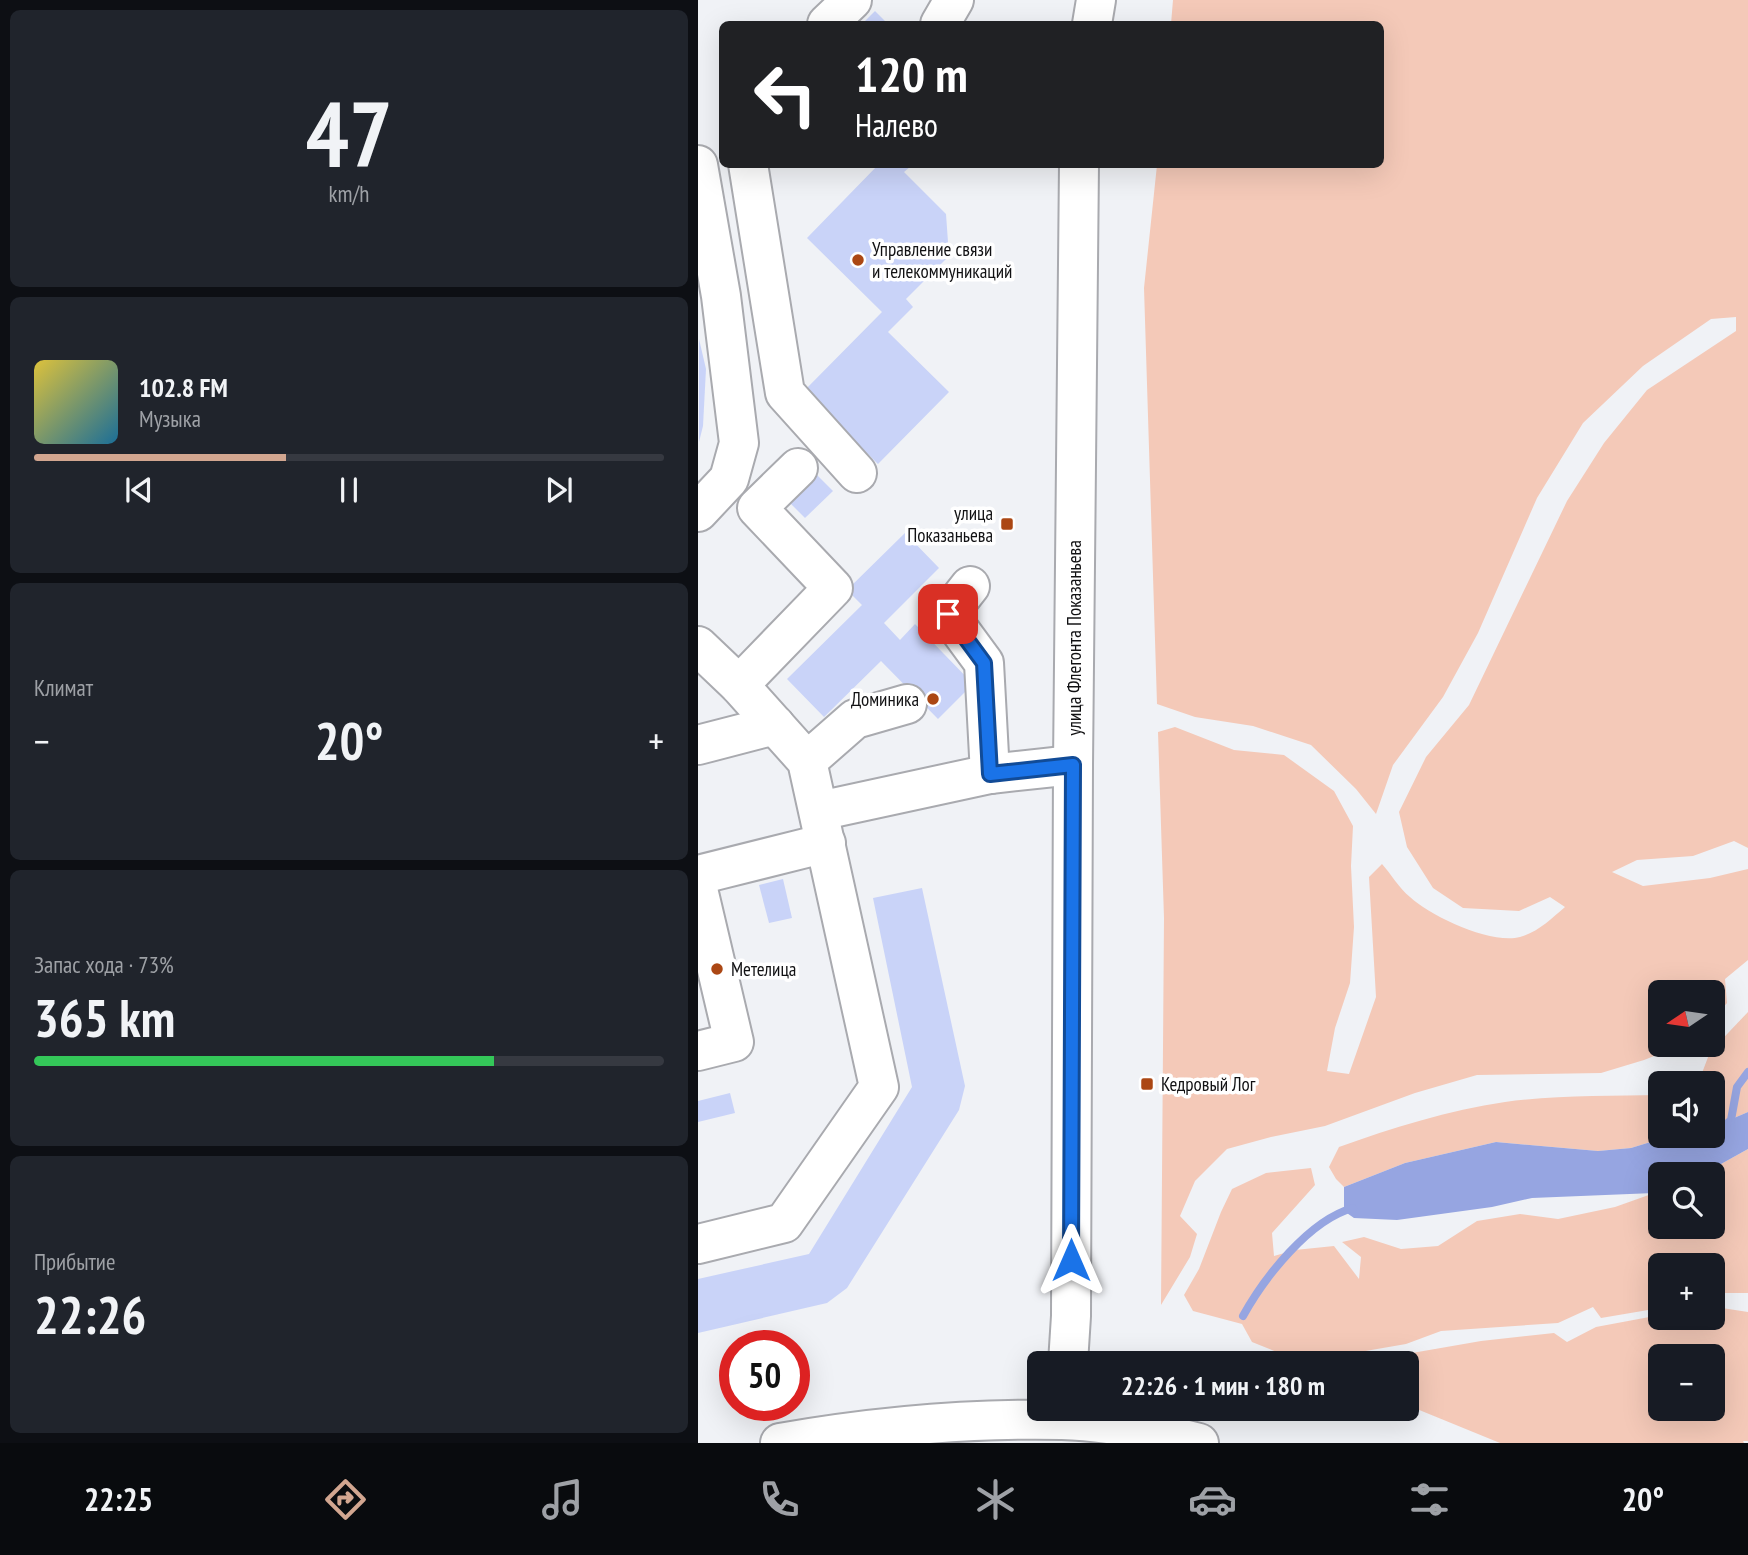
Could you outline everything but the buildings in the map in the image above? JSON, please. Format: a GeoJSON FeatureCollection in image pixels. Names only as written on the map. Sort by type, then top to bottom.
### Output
{"type":"FeatureCollection","features":[{"type":"Feature","properties":{"kind":"main road"},"geometry":{"type":"LineString","coordinates":[[830,21],[852,0]]}},
{"type":"Feature","properties":{"kind":"main road"},"geometry":{"type":"LineString","coordinates":[[942,21],[954,0]]}},
{"type":"Feature","properties":{"kind":"main road"},"geometry":{"type":"LineString","coordinates":[[1092,21],[1096,0]]}},
{"type":"Feature","properties":{"kind":"main road"},"geometry":{"type":"LineString","coordinates":[[698,165],[710,299],[739,443],[729,479],[698,512]]}},
{"type":"Feature","properties":{"kind":"main road"},"geometry":{"type":"LineString","coordinates":[[749,168],[785,393],[857,473]]}},
{"type":"Feature","properties":{"kind":"main road","name":"улица Флегонта Показаньева"},"geometry":{"type":"LineString","coordinates":[[1069,1351],[1080,168]]}},
{"type":"Feature","properties":{"kind":"main road"},"geometry":{"type":"LineString","coordinates":[[739,685],[833,588],[757,508],[798,468]]}},
{"type":"Feature","properties":{"kind":"main road"},"geometry":{"type":"LineString","coordinates":[[970,586],[948,614],[984,663],[990,774]]}},
{"type":"Feature","properties":{"kind":"main road"},"geometry":{"type":"LineString","coordinates":[[698,646],[739,685],[807,761],[879,1087],[784,1223],[698,1244]]}},
{"type":"Feature","properties":{"kind":"main road"},"geometry":{"type":"LineString","coordinates":[[807,761],[855,719],[907,704]]}},
{"type":"Feature","properties":{"kind":"main road"},"geometry":{"type":"LineString","coordinates":[[698,746],[775,726]]}},
{"type":"Feature","properties":{"kind":"main road"},"geometry":{"type":"LineString","coordinates":[[698,875],[822,827],[990,774],[1073,765]]}},
{"type":"Feature","properties":{"kind":"main road"},"geometry":{"type":"LineString","coordinates":[[698,889],[734,1042],[698,1051]]}},
{"type":"Feature","properties":{"kind":"main road"},"geometry":{"type":"LineString","coordinates":[[780,1443],[917,1425],[1064,1424],[1129,1429],[1199,1443]]}},
{"type":"Feature","properties":{"kind":"shaded area"},"geometry":{"type":"Polygon","coordinates":[[[1173,0],[1748,0],[1748,848],[1734,841],[1693,856],[1637,860],[1612,872],[1643,886],[1710,878],[1748,869],[1748,960],[1725,979],[1727,1003],[1725,1005],[1725,980],[1648,980],[1648,1057],[1652,1057],[1644,1060],[1601,1073],[1477,1075],[1415,1093],[1325,1126],[1227,1149],[1195,1181],[1180,1216],[1197,1234],[1190,1257],[1161,1305],[1164,918],[1158,732],[1175,727],[1234,750],[1284,755],[1334,791],[1353,826],[1351,866],[1354,927],[1350,983],[1335,1028],[1327,1071],[1349,1074],[1376,997],[1369,877],[1382,864],[1419,905],[1462,927],[1494,937],[1527,935],[1565,907],[1550,897],[1519,911],[1463,908],[1433,888],[1407,847],[1399,812],[1426,757],[1469,705],[1567,501],[1604,443],[1647,390],[1736,331],[1736,317],[1711,319],[1643,366],[1583,423],[1537,498],[1478,633],[1443,697],[1393,765],[1376,814],[1356,789],[1311,745],[1253,726],[1195,717],[1157,704],[1144,288],[1157,168],[1384,168],[1384,21],[1171,21],[1173,0]]]}},
{"type":"Feature","properties":{"kind":"shaded area"},"geometry":{"type":"Polygon","coordinates":[[[1748,1012],[1748,1112],[1725,1122],[1725,1071],[1703,1071],[1708,1057],[1725,1057],[1725,1036],[1748,1012]]]}},
{"type":"Feature","properties":{"kind":"shaded area"},"geometry":{"type":"Polygon","coordinates":[[[1648,1095],[1648,1143],[1631,1148],[1598,1151],[1496,1142],[1405,1163],[1344,1187],[1329,1167],[1339,1147],[1442,1115],[1505,1102],[1582,1096],[1648,1095]]]}},
{"type":"Feature","properties":{"kind":"shaded area"},"geometry":{"type":"Polygon","coordinates":[[[1748,1149],[1748,1293],[1725,1293],[1725,1253],[1648,1253],[1648,1310],[1601,1318],[1593,1307],[1558,1323],[1441,1331],[1406,1344],[1366,1351],[1274,1351],[1252,1342],[1242,1324],[1193,1311],[1184,1295],[1199,1269],[1232,1189],[1266,1173],[1311,1168],[1315,1185],[1272,1233],[1274,1256],[1295,1250],[1334,1246],[1359,1279],[1361,1257],[1342,1242],[1364,1237],[1401,1249],[1438,1246],[1477,1221],[1520,1214],[1558,1219],[1615,1207],[1648,1195],[1648,1239],[1725,1239],[1725,1162],[1748,1149]]]}},
{"type":"Feature","properties":{"kind":"shaded area"},"geometry":{"type":"Polygon","coordinates":[[[1725,1308],[1748,1312],[1748,1441],[1500,1443],[1419,1410],[1419,1352],[1481,1341],[1554,1333],[1567,1342],[1596,1327],[1648,1317],[1648,1330],[1725,1330],[1725,1308]]]}},
{"type":"Feature","properties":{"kind":"water"},"geometry":{"type":"Polygon","coordinates":[[[1748,1112],[1748,1149],[1725,1162],[1648,1162],[1648,1193],[1532,1198],[1492,1207],[1397,1220],[1354,1218],[1344,1211],[1344,1187],[1405,1163],[1496,1142],[1598,1151],[1631,1148],[1648,1143],[1648,1148],[1725,1148],[1725,1122],[1748,1112]]]}},
{"type":"Feature","properties":{"kind":"waterway"},"geometry":{"type":"LineString","coordinates":[[1725,1125],[1731,1120],[1737,1087],[1748,1072]]}},
{"type":"Feature","properties":{"kind":"waterway"},"geometry":{"type":"LineString","coordinates":[[1243,1316],[1275,1268],[1304,1237],[1320,1225],[1353,1208]]}},
{"type":"Feature","properties":{"kind":"place","name":"Управление связи и телекоммуникаций"},"geometry":{"type":"Point","coordinates":[858,260]}},
{"type":"Feature","properties":{"kind":"place","name":"улица Показаньева"},"geometry":{"type":"Point","coordinates":[1007,524]}},
{"type":"Feature","properties":{"kind":"place","name":"Доминика"},"geometry":{"type":"Point","coordinates":[933,699]}},
{"type":"Feature","properties":{"kind":"place","name":"Метелица"},"geometry":{"type":"Point","coordinates":[717,969]}},
{"type":"Feature","properties":{"kind":"place","name":"Кедровый Лог"},"geometry":{"type":"Point","coordinates":[1147,1084]}},
{"type":"Feature","properties":{"kind":"route"},"geometry":{"type":"LineString","coordinates":[[948,614],[984,663],[990,774],[1073,765],[1071,1260]]}}]}
